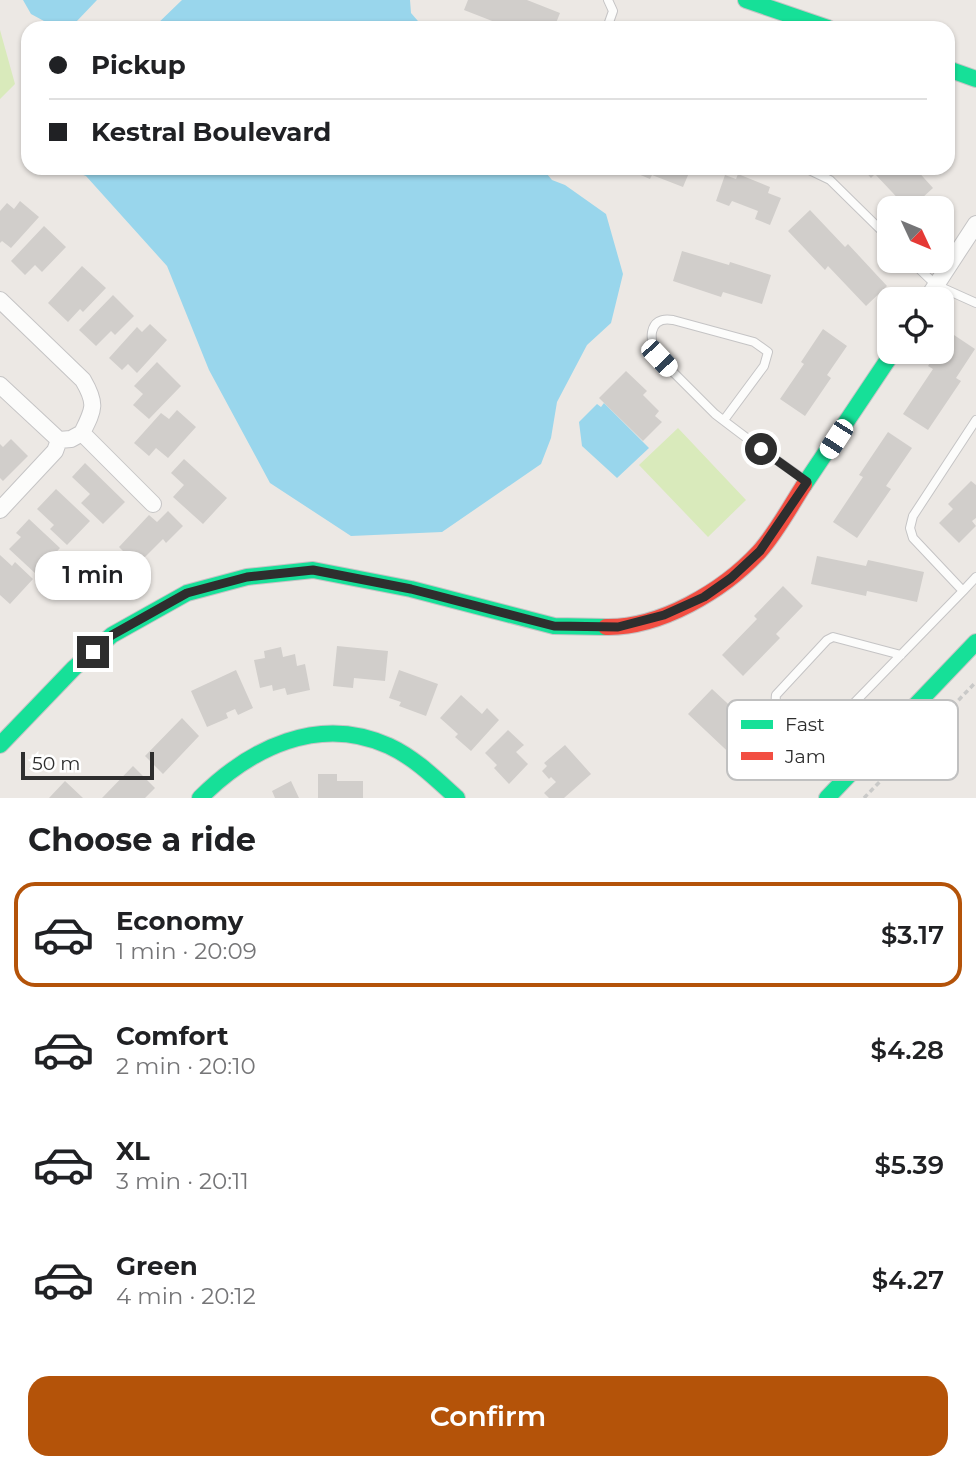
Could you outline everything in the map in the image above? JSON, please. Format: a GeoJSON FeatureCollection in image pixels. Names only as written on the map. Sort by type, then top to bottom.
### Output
{"type":"FeatureCollection","features":[{"type":"Feature","properties":{"kind":"street"},"geometry":{"type":"LineString","coordinates":[[746,0],[808,21]]}},
{"type":"Feature","properties":{"kind":"street"},"geometry":{"type":"LineString","coordinates":[[955,72],[976,79]]}},
{"type":"Feature","properties":{"kind":"street"},"geometry":{"type":"LineString","coordinates":[[935,287],[976,224]]}},
{"type":"Feature","properties":{"kind":"street"},"geometry":{"type":"LineString","coordinates":[[0,300],[66,362],[88,388],[94,406],[82,433],[71,439],[59,440],[0,385]]}},
{"type":"Feature","properties":{"kind":"street"},"geometry":{"type":"LineString","coordinates":[[0,745],[65,677],[112,635],[187,593],[247,577],[313,570],[411,589],[554,626],[618,627],[664,615],[704,597],[731,578],[760,551],[885,364]]}},
{"type":"Feature","properties":{"kind":"street"},"geometry":{"type":"LineString","coordinates":[[82,433],[153,504]]}},
{"type":"Feature","properties":{"kind":"street"},"geometry":{"type":"LineString","coordinates":[[0,510],[55,452],[59,440]]}},
{"type":"Feature","properties":{"kind":"street"},"geometry":{"type":"LineString","coordinates":[[921,700],[976,642]]}},
{"type":"Feature","properties":{"kind":"street"},"geometry":{"type":"LineString","coordinates":[[200,798],[212,785],[273,745],[314,735],[360,737],[389,746],[431,774],[457,798]]}},
{"type":"Feature","properties":{"kind":"street"},"geometry":{"type":"LineString","coordinates":[[827,798],[844,780]]}},
{"type":"Feature","properties":{"kind":"lane"},"geometry":{"type":"LineString","coordinates":[[608,0],[613,11],[609,21]]}},
{"type":"Feature","properties":{"kind":"lane"},"geometry":{"type":"LineString","coordinates":[[820,175],[830,180],[877,226]]}},
{"type":"Feature","properties":{"kind":"lane"},"geometry":{"type":"LineString","coordinates":[[954,296],[976,301]]}},
{"type":"Feature","properties":{"kind":"lane"},"geometry":{"type":"LineString","coordinates":[[724,421],[764,366],[768,352],[754,342],[665,318],[659,320],[653,327],[653,349],[676,377],[724,421],[807,482]]}},
{"type":"Feature","properties":{"kind":"lane"},"geometry":{"type":"LineString","coordinates":[[962,591],[919,547],[910,528],[913,516],[976,420]]}},
{"type":"Feature","properties":{"kind":"lane"},"geometry":{"type":"LineString","coordinates":[[857,700],[976,578]]}},
{"type":"Feature","properties":{"kind":"lane"},"geometry":{"type":"LineString","coordinates":[[775,700],[776,695],[827,640],[834,637],[901,655]]}},
{"type":"Feature","properties":{"kind":"path"},"geometry":{"type":"LineString","coordinates":[[958,701],[976,682]]}},
{"type":"Feature","properties":{"kind":"path"},"geometry":{"type":"LineString","coordinates":[[864,798],[881,780]]}},
{"type":"Feature","properties":{"kind":"green space"},"geometry":{"type":"Polygon","coordinates":[[[0,30],[15,84],[0,99],[0,30]]]}},
{"type":"Feature","properties":{"kind":"green space"},"geometry":{"type":"Polygon","coordinates":[[[678,428],[746,500],[708,537],[639,465],[678,428]]]}},
{"type":"Feature","properties":{"kind":"water"},"geometry":{"type":"Polygon","coordinates":[[[23,0],[97,0],[77,21],[44,21],[31,14],[23,0]]]}},
{"type":"Feature","properties":{"kind":"water"},"geometry":{"type":"Polygon","coordinates":[[[182,0],[410,0],[411,13],[418,21],[160,21],[182,0]]]}},
{"type":"Feature","properties":{"kind":"water"},"geometry":{"type":"Polygon","coordinates":[[[83,175],[548,175],[606,214],[623,274],[611,323],[587,345],[557,402],[551,438],[541,464],[442,532],[351,536],[270,483],[209,370],[167,266],[83,175]]]}},
{"type":"Feature","properties":{"kind":"water"},"geometry":{"type":"Polygon","coordinates":[[[604,403],[649,448],[617,478],[582,446],[579,422],[597,404],[601,407],[604,403]]]}},
{"type":"Feature","properties":{"kind":"building"},"geometry":{"type":"Polygon","coordinates":[[[468,0],[527,0],[560,13],[557,21],[492,21],[464,10],[468,0]]]}},
{"type":"Feature","properties":{"kind":"building"},"geometry":{"type":"Polygon","coordinates":[[[652,175],[688,175],[683,187],[652,175]]]}},
{"type":"Feature","properties":{"kind":"building"},"geometry":{"type":"Polygon","coordinates":[[[725,175],[736,179],[740,175],[770,187],[768,193],[781,198],[770,225],[755,219],[758,211],[732,201],[729,206],[716,201],[725,175]]]}},
{"type":"Feature","properties":{"kind":"building"},"geometry":{"type":"Polygon","coordinates":[[[876,175],[921,175],[933,188],[924,196],[896,196],[876,175]]]}},
{"type":"Feature","properties":{"kind":"building"},"geometry":{"type":"Polygon","coordinates":[[[20,201],[39,217],[11,248],[2,241],[0,243],[0,211],[7,203],[14,209],[20,201]]]}},
{"type":"Feature","properties":{"kind":"building"},"geometry":{"type":"Polygon","coordinates":[[[810,210],[845,247],[848,244],[887,286],[877,287],[877,296],[866,306],[828,266],[825,270],[788,231],[810,210]]]}},
{"type":"Feature","properties":{"kind":"building"},"geometry":{"type":"Polygon","coordinates":[[[44,226],[66,247],[42,272],[35,265],[25,275],[11,261],[44,226]]]}},
{"type":"Feature","properties":{"kind":"building"},"geometry":{"type":"Polygon","coordinates":[[[682,251],[771,275],[762,304],[723,292],[721,297],[673,281],[682,251]]]}},
{"type":"Feature","properties":{"kind":"building"},"geometry":{"type":"Polygon","coordinates":[[[82,266],[106,288],[83,312],[80,309],[68,322],[48,303],[82,266]]]}},
{"type":"Feature","properties":{"kind":"building"},"geometry":{"type":"Polygon","coordinates":[[[113,295],[134,316],[115,335],[111,331],[96,346],[79,330],[113,295]]]}},
{"type":"Feature","properties":{"kind":"building"},"geometry":{"type":"Polygon","coordinates":[[[150,324],[167,340],[137,373],[128,364],[122,370],[109,358],[137,327],[142,332],[150,324]]]}},
{"type":"Feature","properties":{"kind":"building"},"geometry":{"type":"Polygon","coordinates":[[[823,329],[847,346],[827,375],[831,378],[805,416],[780,399],[804,364],[801,362],[823,329]]]}},
{"type":"Feature","properties":{"kind":"building"},"geometry":{"type":"Polygon","coordinates":[[[954,335],[975,349],[956,378],[961,381],[928,430],[903,414],[933,369],[928,366],[954,364],[954,335]]]}},
{"type":"Feature","properties":{"kind":"building"},"geometry":{"type":"Polygon","coordinates":[[[157,362],[181,386],[149,419],[133,405],[143,394],[134,386],[157,362]]]}},
{"type":"Feature","properties":{"kind":"building"},"geometry":{"type":"Polygon","coordinates":[[[626,371],[647,391],[643,395],[659,411],[655,416],[662,422],[643,441],[599,398],[626,371]]]}},
{"type":"Feature","properties":{"kind":"building"},"geometry":{"type":"Polygon","coordinates":[[[177,410],[196,427],[168,458],[156,448],[149,456],[134,443],[161,413],[169,419],[177,410]]]}},
{"type":"Feature","properties":{"kind":"building"},"geometry":{"type":"Polygon","coordinates":[[[888,432],[912,448],[886,486],[891,489],[857,538],[833,522],[863,477],[859,475],[888,432]]]}},
{"type":"Feature","properties":{"kind":"building"},"geometry":{"type":"Polygon","coordinates":[[[11,439],[28,456],[3,481],[0,478],[0,444],[3,447],[11,439]]]}},
{"type":"Feature","properties":{"kind":"building"},"geometry":{"type":"Polygon","coordinates":[[[184,459],[227,498],[203,524],[173,497],[184,485],[171,473],[184,459]]]}},
{"type":"Feature","properties":{"kind":"building"},"geometry":{"type":"Polygon","coordinates":[[[85,463],[125,502],[103,524],[81,503],[90,494],[72,477],[85,463]]]}},
{"type":"Feature","properties":{"kind":"building"},"geometry":{"type":"Polygon","coordinates":[[[971,481],[976,485],[976,518],[972,521],[976,526],[959,543],[939,523],[953,509],[948,504],[971,481]]]}},
{"type":"Feature","properties":{"kind":"building"},"geometry":{"type":"Polygon","coordinates":[[[56,489],[90,521],[67,545],[50,529],[54,525],[37,509],[56,489]]]}},
{"type":"Feature","properties":{"kind":"building"},"geometry":{"type":"Polygon","coordinates":[[[168,511],[183,526],[166,543],[163,539],[144,558],[138,553],[131,559],[119,547],[149,515],[157,522],[168,511]]]}},
{"type":"Feature","properties":{"kind":"building"},"geometry":{"type":"Polygon","coordinates":[[[29,519],[60,548],[36,574],[9,549],[21,537],[16,533],[29,519]]]}},
{"type":"Feature","properties":{"kind":"building"},"geometry":{"type":"Polygon","coordinates":[[[0,555],[12,566],[15,562],[33,579],[10,604],[0,595],[0,555]]]}},
{"type":"Feature","properties":{"kind":"building"},"geometry":{"type":"Polygon","coordinates":[[[817,556],[866,566],[868,560],[924,572],[917,602],[867,591],[866,596],[811,584],[817,556]]]}},
{"type":"Feature","properties":{"kind":"building"},"geometry":{"type":"Polygon","coordinates":[[[783,586],[803,606],[776,634],[780,638],[743,676],[722,655],[757,619],[754,616],[783,586]]]}},
{"type":"Feature","properties":{"kind":"building"},"geometry":{"type":"Polygon","coordinates":[[[337,646],[388,651],[385,681],[354,678],[353,688],[333,686],[337,646]]]}},
{"type":"Feature","properties":{"kind":"building"},"geometry":{"type":"Polygon","coordinates":[[[281,647],[283,657],[295,654],[297,666],[305,664],[310,690],[287,695],[285,688],[273,691],[272,685],[260,688],[254,660],[265,658],[264,651],[281,647]]]}},
{"type":"Feature","properties":{"kind":"building"},"geometry":{"type":"Polygon","coordinates":[[[236,670],[253,708],[238,715],[235,709],[226,713],[228,718],[207,727],[191,691],[236,670]]]}},
{"type":"Feature","properties":{"kind":"building"},"geometry":{"type":"Polygon","coordinates":[[[399,670],[438,684],[426,716],[399,706],[401,702],[389,698],[399,670]]]}},
{"type":"Feature","properties":{"kind":"building"},"geometry":{"type":"Polygon","coordinates":[[[712,689],[727,703],[727,751],[688,714],[712,689]]]}},
{"type":"Feature","properties":{"kind":"building"},"geometry":{"type":"Polygon","coordinates":[[[461,695],[482,714],[487,708],[499,720],[471,751],[455,737],[458,734],[440,718],[461,695]]]}},
{"type":"Feature","properties":{"kind":"building"},"geometry":{"type":"Polygon","coordinates":[[[182,718],[199,736],[163,774],[145,756],[182,718]]]}},
{"type":"Feature","properties":{"kind":"building"},"geometry":{"type":"Polygon","coordinates":[[[508,730],[524,745],[516,752],[528,764],[509,784],[494,768],[497,765],[485,753],[508,730]]]}},
{"type":"Feature","properties":{"kind":"building"},"geometry":{"type":"Polygon","coordinates":[[[565,745],[591,774],[564,798],[549,798],[544,793],[556,782],[542,771],[547,766],[544,763],[565,745]]]}},
{"type":"Feature","properties":{"kind":"building"},"geometry":{"type":"Polygon","coordinates":[[[133,766],[155,788],[145,798],[102,798],[133,766]]]}},
{"type":"Feature","properties":{"kind":"building"},"geometry":{"type":"Polygon","coordinates":[[[318,774],[337,774],[337,781],[363,781],[363,798],[318,798],[318,774]]]}},
{"type":"Feature","properties":{"kind":"building"},"geometry":{"type":"Polygon","coordinates":[[[65,781],[83,798],[49,798],[65,781]]]}},
{"type":"Feature","properties":{"kind":"building"},"geometry":{"type":"Polygon","coordinates":[[[291,781],[299,798],[275,798],[272,791],[291,781]]]}},
{"type":"Feature","properties":{"kind":"traffic: fast"},"geometry":{"type":"LineString","coordinates":[[746,0],[808,21]]}},
{"type":"Feature","properties":{"kind":"traffic: fast"},"geometry":{"type":"LineString","coordinates":[[955,72],[976,79]]}},
{"type":"Feature","properties":{"kind":"traffic: fast"},"geometry":{"type":"LineString","coordinates":[[804,485],[885,364]]}},
{"type":"Feature","properties":{"kind":"traffic: fast"},"geometry":{"type":"LineString","coordinates":[[0,745],[74,668],[112,635],[187,593],[247,577],[313,570],[411,589],[554,626],[606,627]]}},
{"type":"Feature","properties":{"kind":"traffic: fast"},"geometry":{"type":"LineString","coordinates":[[921,700],[976,642]]}},
{"type":"Feature","properties":{"kind":"traffic: fast"},"geometry":{"type":"LineString","coordinates":[[200,798],[241,764],[263,751],[312,735],[337,734],[363,737],[399,751],[425,769],[457,798]]}},
{"type":"Feature","properties":{"kind":"traffic: fast"},"geometry":{"type":"LineString","coordinates":[[827,798],[844,780]]}},
{"type":"Feature","properties":{"kind":"traffic: jam"},"geometry":{"type":"LineString","coordinates":[[606,627],[627,626],[669,614],[728,580],[765,545],[804,485]]}},
{"type":"Feature","properties":{"kind":"route"},"geometry":{"type":"LineString","coordinates":[[93,652],[112,635],[187,593],[247,577],[313,570],[411,589],[554,626],[618,627],[664,615],[704,597],[731,578],[760,551],[807,482],[761,449]]}}]}
